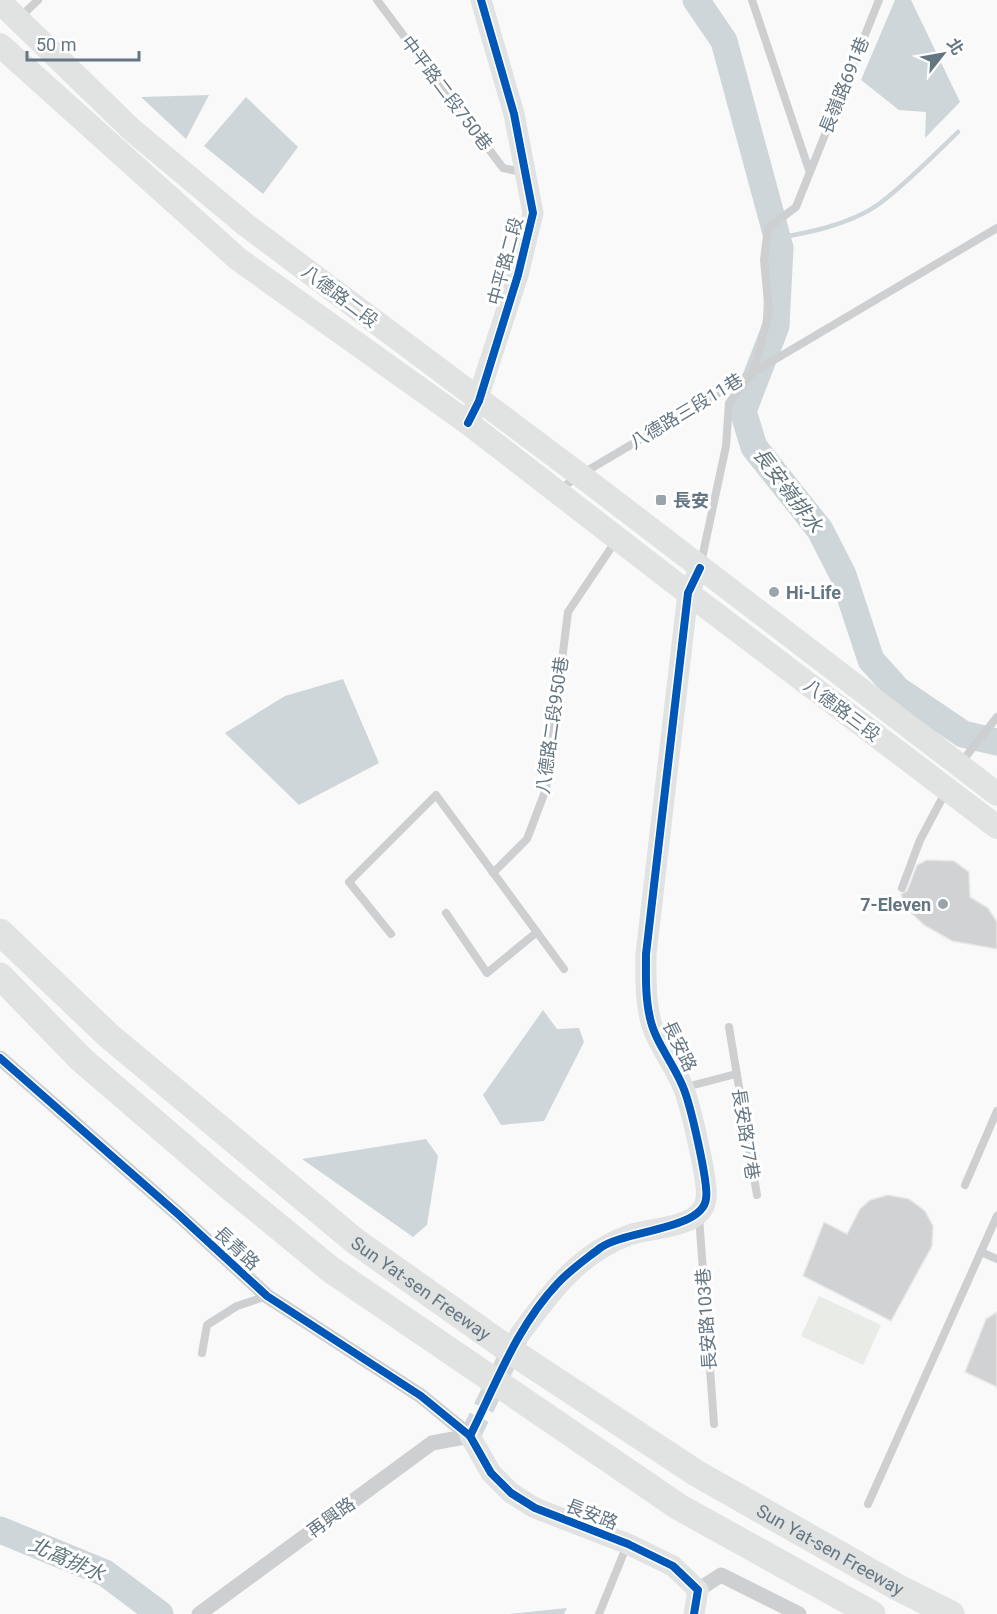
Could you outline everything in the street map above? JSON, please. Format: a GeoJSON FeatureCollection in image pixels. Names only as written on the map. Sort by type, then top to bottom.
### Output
{"type":"FeatureCollection","features":[{"type":"Feature","properties":{"kind":"highway","name":"Sun Yat-sen Freeway"},"geometry":{"type":"LineString","coordinates":[[0,932],[109,1036],[355,1241],[505,1347],[696,1473],[897,1587],[951,1614]]}},
{"type":"Feature","properties":{"kind":"highway","name":"Sun Yat-sen Freeway"},"geometry":{"type":"LineString","coordinates":[[0,976],[82,1059],[224,1182],[330,1269],[679,1507],[872,1614]]}},
{"type":"Feature","properties":{"kind":"main road","name":"八德路二段"},"geometry":{"type":"LineString","coordinates":[[0,2],[132,130],[246,225],[580,475],[700,568]]}},
{"type":"Feature","properties":{"kind":"main road","name":"八德路二段"},"geometry":{"type":"LineString","coordinates":[[0,45],[238,259],[468,423],[688,593]]}},
{"type":"Feature","properties":{"kind":"main road","name":"八德路三段"},"geometry":{"type":"LineString","coordinates":[[700,568],[997,794]]}},
{"type":"Feature","properties":{"kind":"main road","name":"八德路三段"},"geometry":{"type":"LineString","coordinates":[[688,593],[997,827]]}},
{"type":"Feature","properties":{"kind":"street","name":"中平路二段"},"geometry":{"type":"LineString","coordinates":[[468,423],[479,401],[518,275],[533,213],[514,114],[481,0]]}},
{"type":"Feature","properties":{"kind":"street","name":"長安路"},"geometry":{"type":"LineString","coordinates":[[699,1214],[706,1199],[704,1173],[683,1088],[650,1019],[646,988],[651,909],[688,593],[700,568]]}},
{"type":"Feature","properties":{"kind":"street","name":"長青路"},"geometry":{"type":"LineString","coordinates":[[0,1059],[179,1215],[267,1296],[421,1396],[470,1437]]}},
{"type":"Feature","properties":{"kind":"street"},"geometry":{"type":"LineString","coordinates":[[520,1334],[558,1283],[606,1245],[631,1234],[687,1221],[699,1214]]}},
{"type":"Feature","properties":{"kind":"street","name":"長安路"},"geometry":{"type":"LineString","coordinates":[[470,1437],[491,1473],[511,1493],[535,1508],[628,1544],[673,1566],[698,1590]]}},
{"type":"Feature","properties":{"kind":"street","name":"再興路"},"geometry":{"type":"LineString","coordinates":[[199,1614],[432,1443],[470,1437]]}},
{"type":"Feature","properties":{"kind":"street"},"geometry":{"type":"LineString","coordinates":[[694,1614],[698,1590],[721,1575],[799,1614]]}},
{"type":"Feature","properties":{"kind":"lane"},"geometry":{"type":"LineString","coordinates":[[18,19],[38,0]]}},
{"type":"Feature","properties":{"kind":"lane","name":"中平路二段750巷"},"geometry":{"type":"LineString","coordinates":[[377,0],[503,168],[525,172]]}},
{"type":"Feature","properties":{"kind":"lane"},"geometry":{"type":"LineString","coordinates":[[752,0],[809,170]]}},
{"type":"Feature","properties":{"kind":"lane","name":"長嶺路691巷"},"geometry":{"type":"LineString","coordinates":[[809,170],[879,0]]}},
{"type":"Feature","properties":{"kind":"lane","name":"八德路三段11巷"},"geometry":{"type":"LineString","coordinates":[[558,491],[580,475],[754,370],[769,313],[764,260],[768,228],[796,207],[809,170]]}},
{"type":"Feature","properties":{"kind":"lane"},"geometry":{"type":"LineString","coordinates":[[700,568],[726,446],[729,403],[754,370],[997,228]]}},
{"type":"Feature","properties":{"kind":"lane","name":"八德路二段950巷"},"geometry":{"type":"LineString","coordinates":[[493,873],[527,839],[546,789],[568,612],[617,538]]}},
{"type":"Feature","properties":{"kind":"lane"},"geometry":{"type":"LineString","coordinates":[[959,765],[997,717]]}},
{"type":"Feature","properties":{"kind":"lane"},"geometry":{"type":"LineString","coordinates":[[902,888],[920,840],[947,789]]}},
{"type":"Feature","properties":{"kind":"lane"},"geometry":{"type":"LineString","coordinates":[[391,934],[350,882],[436,795],[564,969]]}},
{"type":"Feature","properties":{"kind":"lane"},"geometry":{"type":"LineString","coordinates":[[446,913],[487,973],[537,932]]}},
{"type":"Feature","properties":{"kind":"lane","name":"長安路77巷"},"geometry":{"type":"LineString","coordinates":[[729,1027],[757,1195]]}},
{"type":"Feature","properties":{"kind":"lane","name":"長安路77巷"},"geometry":{"type":"LineString","coordinates":[[683,1088],[736,1074]]}},
{"type":"Feature","properties":{"kind":"lane"},"geometry":{"type":"LineString","coordinates":[[965,1185],[997,1111]]}},
{"type":"Feature","properties":{"kind":"lane","name":"長安路103巷"},"geometry":{"type":"LineString","coordinates":[[699,1214],[714,1424]]}},
{"type":"Feature","properties":{"kind":"lane"},"geometry":{"type":"LineString","coordinates":[[868,1504],[997,1216]]}},
{"type":"Feature","properties":{"kind":"lane"},"geometry":{"type":"LineString","coordinates":[[981,1252],[997,1259]]}},
{"type":"Feature","properties":{"kind":"lane"},"geometry":{"type":"LineString","coordinates":[[202,1353],[207,1324],[237,1306],[267,1296]]}},
{"type":"Feature","properties":{"kind":"lane"},"geometry":{"type":"LineString","coordinates":[[599,1614],[628,1544]]}},
{"type":"Feature","properties":{"kind":"shaded area"},"geometry":{"type":"Polygon","coordinates":[[[895,0],[911,0],[960,102],[925,138],[926,112],[899,110],[861,80],[895,0]]]}},
{"type":"Feature","properties":{"kind":"shaded area"},"geometry":{"type":"Polygon","coordinates":[[[209,95],[186,139],[141,97],[209,95]]]}},
{"type":"Feature","properties":{"kind":"shaded area"},"geometry":{"type":"Polygon","coordinates":[[[246,97],[298,147],[263,194],[204,146],[246,97]]]}},
{"type":"Feature","properties":{"kind":"shaded area"},"geometry":{"type":"Polygon","coordinates":[[[343,679],[379,763],[299,805],[225,733],[285,696],[343,679]]]}},
{"type":"Feature","properties":{"kind":"shaded area"},"geometry":{"type":"Polygon","coordinates":[[[543,1010],[557,1029],[579,1028],[584,1042],[544,1121],[501,1125],[483,1095],[543,1010]]]}},
{"type":"Feature","properties":{"kind":"shaded area"},"geometry":{"type":"Polygon","coordinates":[[[426,1139],[438,1156],[427,1225],[413,1237],[302,1159],[426,1139]]]}},
{"type":"Feature","properties":{"kind":"shaded area"},"geometry":{"type":"Polygon","coordinates":[[[819,1296],[881,1325],[863,1365],[801,1336],[819,1296]]]}},
{"type":"Feature","properties":{"kind":"shaded area"},"geometry":{"type":"Polygon","coordinates":[[[567,1608],[564,1614],[509,1614],[567,1608]]]}},
{"type":"Feature","properties":{"kind":"building","name":"7-Eleven"},"geometry":{"type":"Polygon","coordinates":[[[927,860],[954,861],[969,872],[970,897],[988,908],[997,922],[997,949],[952,941],[924,925],[906,908],[901,894],[907,891],[917,865],[927,860]]]}},
{"type":"Feature","properties":{"kind":"building"},"geometry":{"type":"Polygon","coordinates":[[[888,1195],[909,1199],[925,1211],[933,1226],[932,1246],[891,1321],[803,1276],[824,1222],[847,1234],[860,1209],[870,1200],[888,1195]]]}},
{"type":"Feature","properties":{"kind":"building"},"geometry":{"type":"Polygon","coordinates":[[[997,1312],[997,1387],[965,1372],[986,1319],[997,1312]]]}},
{"type":"Feature","properties":{"kind":"waterway","name":"長安嶺排水"},"geometry":{"type":"LineString","coordinates":[[696,0],[724,41],[780,248],[776,326],[743,411],[754,447],[820,530],[843,575],[871,660],[898,690],[963,734],[997,742]]}},
{"type":"Feature","properties":{"kind":"waterway"},"geometry":{"type":"LineString","coordinates":[[765,240],[825,228],[867,212],[900,187],[958,132]]}},
{"type":"Feature","properties":{"kind":"waterway","name":"北窩排水"},"geometry":{"type":"LineString","coordinates":[[0,1530],[105,1573],[160,1614]]}},
{"type":"Feature","properties":{"kind":"tunnel"},"geometry":{"type":"LineString","coordinates":[[470,1436],[518,1337]]}},
{"type":"Feature","properties":{"kind":"cycle path"},"geometry":{"type":"LineString","coordinates":[[468,423],[479,401],[518,275],[533,213],[514,114],[481,0]]}},
{"type":"Feature","properties":{"kind":"cycle path"},"geometry":{"type":"LineString","coordinates":[[470,1436],[519,1337],[544,1300],[563,1278],[600,1248],[612,1242],[691,1217],[701,1209],[706,1199],[702,1161],[690,1109],[679,1078],[652,1027],[647,1002],[646,978],[646,954],[688,593],[700,568]]}},
{"type":"Feature","properties":{"kind":"cycle path"},"geometry":{"type":"LineString","coordinates":[[0,1058],[179,1215],[267,1296],[421,1396],[470,1436],[491,1473],[511,1493],[535,1508],[628,1544],[673,1566],[698,1590],[694,1614]]}},
{"type":"Feature","properties":{"kind":"place","name":"長安"},"geometry":{"type":"Point","coordinates":[661,500]}},
{"type":"Feature","properties":{"kind":"place","name":"Hi-Life"},"geometry":{"type":"Point","coordinates":[774,592]}},
{"type":"Feature","properties":{"kind":"place","name":"7-Eleven"},"geometry":{"type":"Point","coordinates":[943,904]}}]}
